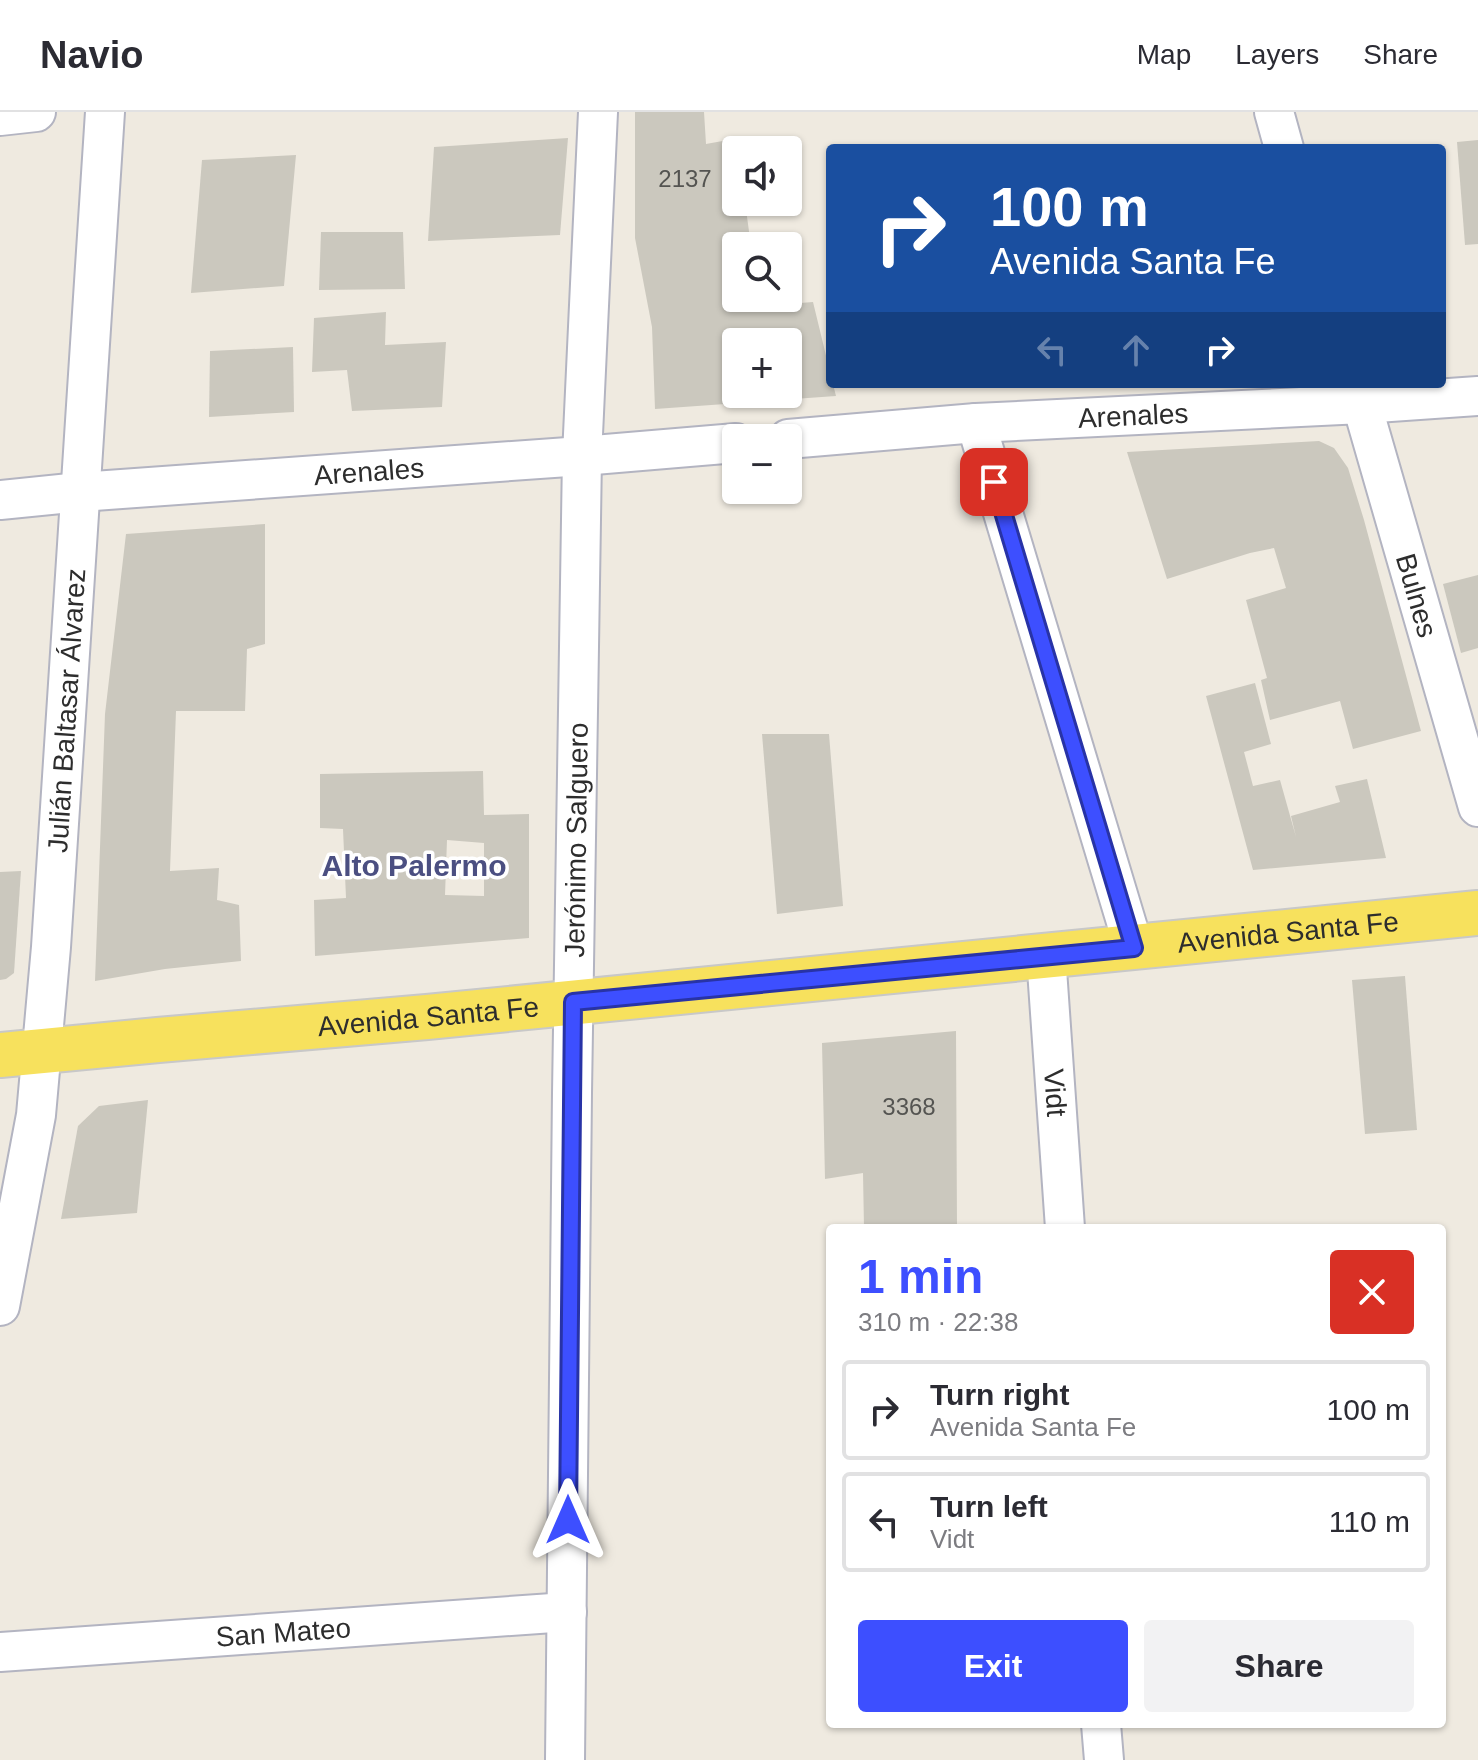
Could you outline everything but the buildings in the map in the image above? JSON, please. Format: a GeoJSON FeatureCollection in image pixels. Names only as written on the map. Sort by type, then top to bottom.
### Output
{"type":"FeatureCollection","features":[{"type":"Feature","properties":{"kind":"main road","name":"Avenida Santa Fe"},"geometry":{"type":"LineString","coordinates":[[0,1055],[395,1020],[1478,913]]}},
{"type":"Feature","properties":{"kind":"street"},"geometry":{"type":"LineString","coordinates":[[0,116],[36,112]]}},
{"type":"Feature","properties":{"kind":"street","name":"Julián Baltasar Álvarez"},"geometry":{"type":"LineString","coordinates":[[0,1306],[36,1115],[42,1051],[105,112]]}},
{"type":"Feature","properties":{"kind":"street","name":"Jerónimo Salguero"},"geometry":{"type":"LineString","coordinates":[[565,1760],[582,456],[598,112]]}},
{"type":"Feature","properties":{"kind":"street"},"geometry":{"type":"LineString","coordinates":[[1274,112],[1283,144]]}},
{"type":"Feature","properties":{"kind":"street","name":"Arenales"},"geometry":{"type":"LineString","coordinates":[[802,438],[1359,394],[1478,396]]}},
{"type":"Feature","properties":{"kind":"street","name":"Bulnes"},"geometry":{"type":"LineString","coordinates":[[1359,394],[1478,807]]}},
{"type":"Feature","properties":{"kind":"street"},"geometry":{"type":"LineString","coordinates":[[976,423],[1134,948]]}},
{"type":"Feature","properties":{"kind":"street","name":"Arenales"},"geometry":{"type":"LineString","coordinates":[[0,500],[722,444]]}},
{"type":"Feature","properties":{"kind":"street","name":"Vidt"},"geometry":{"type":"LineString","coordinates":[[1046,955],[1065,1224]]}},
{"type":"Feature","properties":{"kind":"street","name":"San Mateo"},"geometry":{"type":"LineString","coordinates":[[0,1652],[567,1612]]}},
{"type":"Feature","properties":{"kind":"street"},"geometry":{"type":"LineString","coordinates":[[1101,1728],[1104,1760]]}},
{"type":"Feature","properties":{"kind":"district","name":"Alto Palermo"},"geometry":{"type":"Point","coordinates":[414,866]}},
{"type":"Feature","properties":{"kind":"route"},"geometry":{"type":"LineString","coordinates":[[568,1520],[573,1002],[1134,948],[994,482]]}}]}
